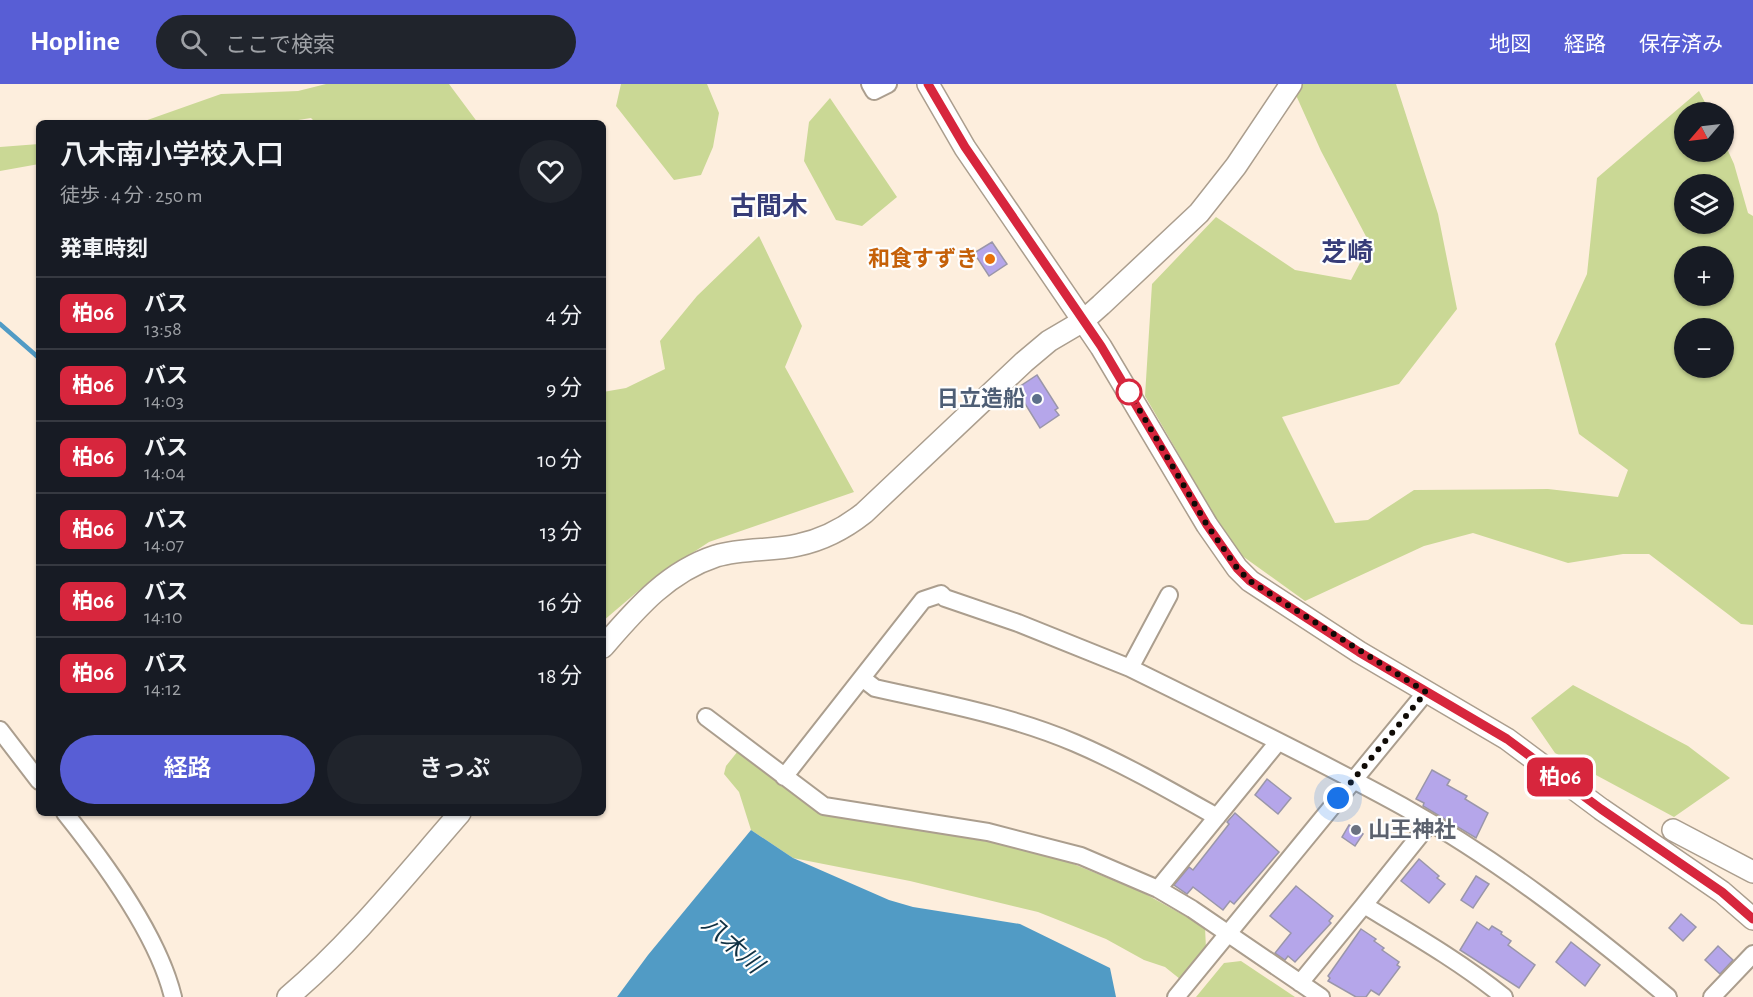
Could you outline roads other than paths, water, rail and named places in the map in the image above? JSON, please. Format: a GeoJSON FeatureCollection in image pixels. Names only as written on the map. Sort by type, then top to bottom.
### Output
{"type":"FeatureCollection","features":[{"type":"Feature","properties":{"kind":"street"},"geometry":{"type":"LineString","coordinates":[[870,84],[874,91],[888,84]]}},
{"type":"Feature","properties":{"kind":"street"},"geometry":{"type":"LineString","coordinates":[[928,84],[965,147],[1131,395],[1207,525],[1237,568],[1250,581],[1275,597],[1426,692],[1507,739],[1601,809],[1722,892],[1753,919]]}},
{"type":"Feature","properties":{"kind":"street"},"geometry":{"type":"LineString","coordinates":[[606,644],[650,595],[678,573],[719,555],[807,543],[854,522],[1024,362],[1049,341],[1083,321],[1199,213],[1236,166],[1291,84]]}},
{"type":"Feature","properties":{"kind":"street"},"geometry":{"type":"LineString","coordinates":[[784,777],[923,600],[941,594],[945,598],[1018,623],[1130,668],[1353,781],[1430,824],[1551,903],[1668,997]]}},
{"type":"Feature","properties":{"kind":"street"},"geometry":{"type":"LineString","coordinates":[[1130,668],[1169,595]]}},
{"type":"Feature","properties":{"kind":"street"},"geometry":{"type":"LineString","coordinates":[[862,678],[875,688],[1017,723],[1074,743],[1150,780],[1217,817]]}},
{"type":"Feature","properties":{"kind":"street"},"geometry":{"type":"LineString","coordinates":[[1176,997],[1426,692]]}},
{"type":"Feature","properties":{"kind":"street"},"geometry":{"type":"LineString","coordinates":[[705,717],[824,806],[988,832],[1081,856],[1158,890],[1192,909],[1322,997]]}},
{"type":"Feature","properties":{"kind":"street"},"geometry":{"type":"LineString","coordinates":[[0,730],[36,777]]}},
{"type":"Feature","properties":{"kind":"street"},"geometry":{"type":"LineString","coordinates":[[1158,890],[1278,742]]}},
{"type":"Feature","properties":{"kind":"street"},"geometry":{"type":"LineString","coordinates":[[67,816],[87,841],[139,920],[161,960],[173,997]]}},
{"type":"Feature","properties":{"kind":"street"},"geometry":{"type":"LineString","coordinates":[[288,997],[315,975],[346,942],[457,816]]}},
{"type":"Feature","properties":{"kind":"street"},"geometry":{"type":"LineString","coordinates":[[1300,983],[1430,824]]}},
{"type":"Feature","properties":{"kind":"street"},"geometry":{"type":"LineString","coordinates":[[1673,830],[1753,872]]}},
{"type":"Feature","properties":{"kind":"street"},"geometry":{"type":"LineString","coordinates":[[1364,905],[1425,941],[1482,979],[1504,997]]}},
{"type":"Feature","properties":{"kind":"street"},"geometry":{"type":"LineString","coordinates":[[1712,997],[1753,954]]}},
{"type":"Feature","properties":{"kind":"water"},"geometry":{"type":"Polygon","coordinates":[[[751,830],[793,858],[889,900],[913,907],[1020,924],[1110,968],[1116,997],[617,997],[648,955],[751,830]]]}},
{"type":"Feature","properties":{"kind":"waterway","name":"八木川"},"geometry":{"type":"LineString","coordinates":[[0,324],[36,355]]}},
{"type":"Feature","properties":{"kind":"place","name":"和食すずき"},"geometry":{"type":"Point","coordinates":[990,259]}},
{"type":"Feature","properties":{"kind":"place","name":"日立造船"},"geometry":{"type":"Point","coordinates":[1037,399]}},
{"type":"Feature","properties":{"kind":"place","name":"山王神社"},"geometry":{"type":"Point","coordinates":[1356,830]}},
{"type":"Feature","properties":{"kind":"district","name":"古間木"},"geometry":{"type":"Point","coordinates":[769,207]}},
{"type":"Feature","properties":{"kind":"district","name":"芝崎"},"geometry":{"type":"Point","coordinates":[1347,253]}}]}
